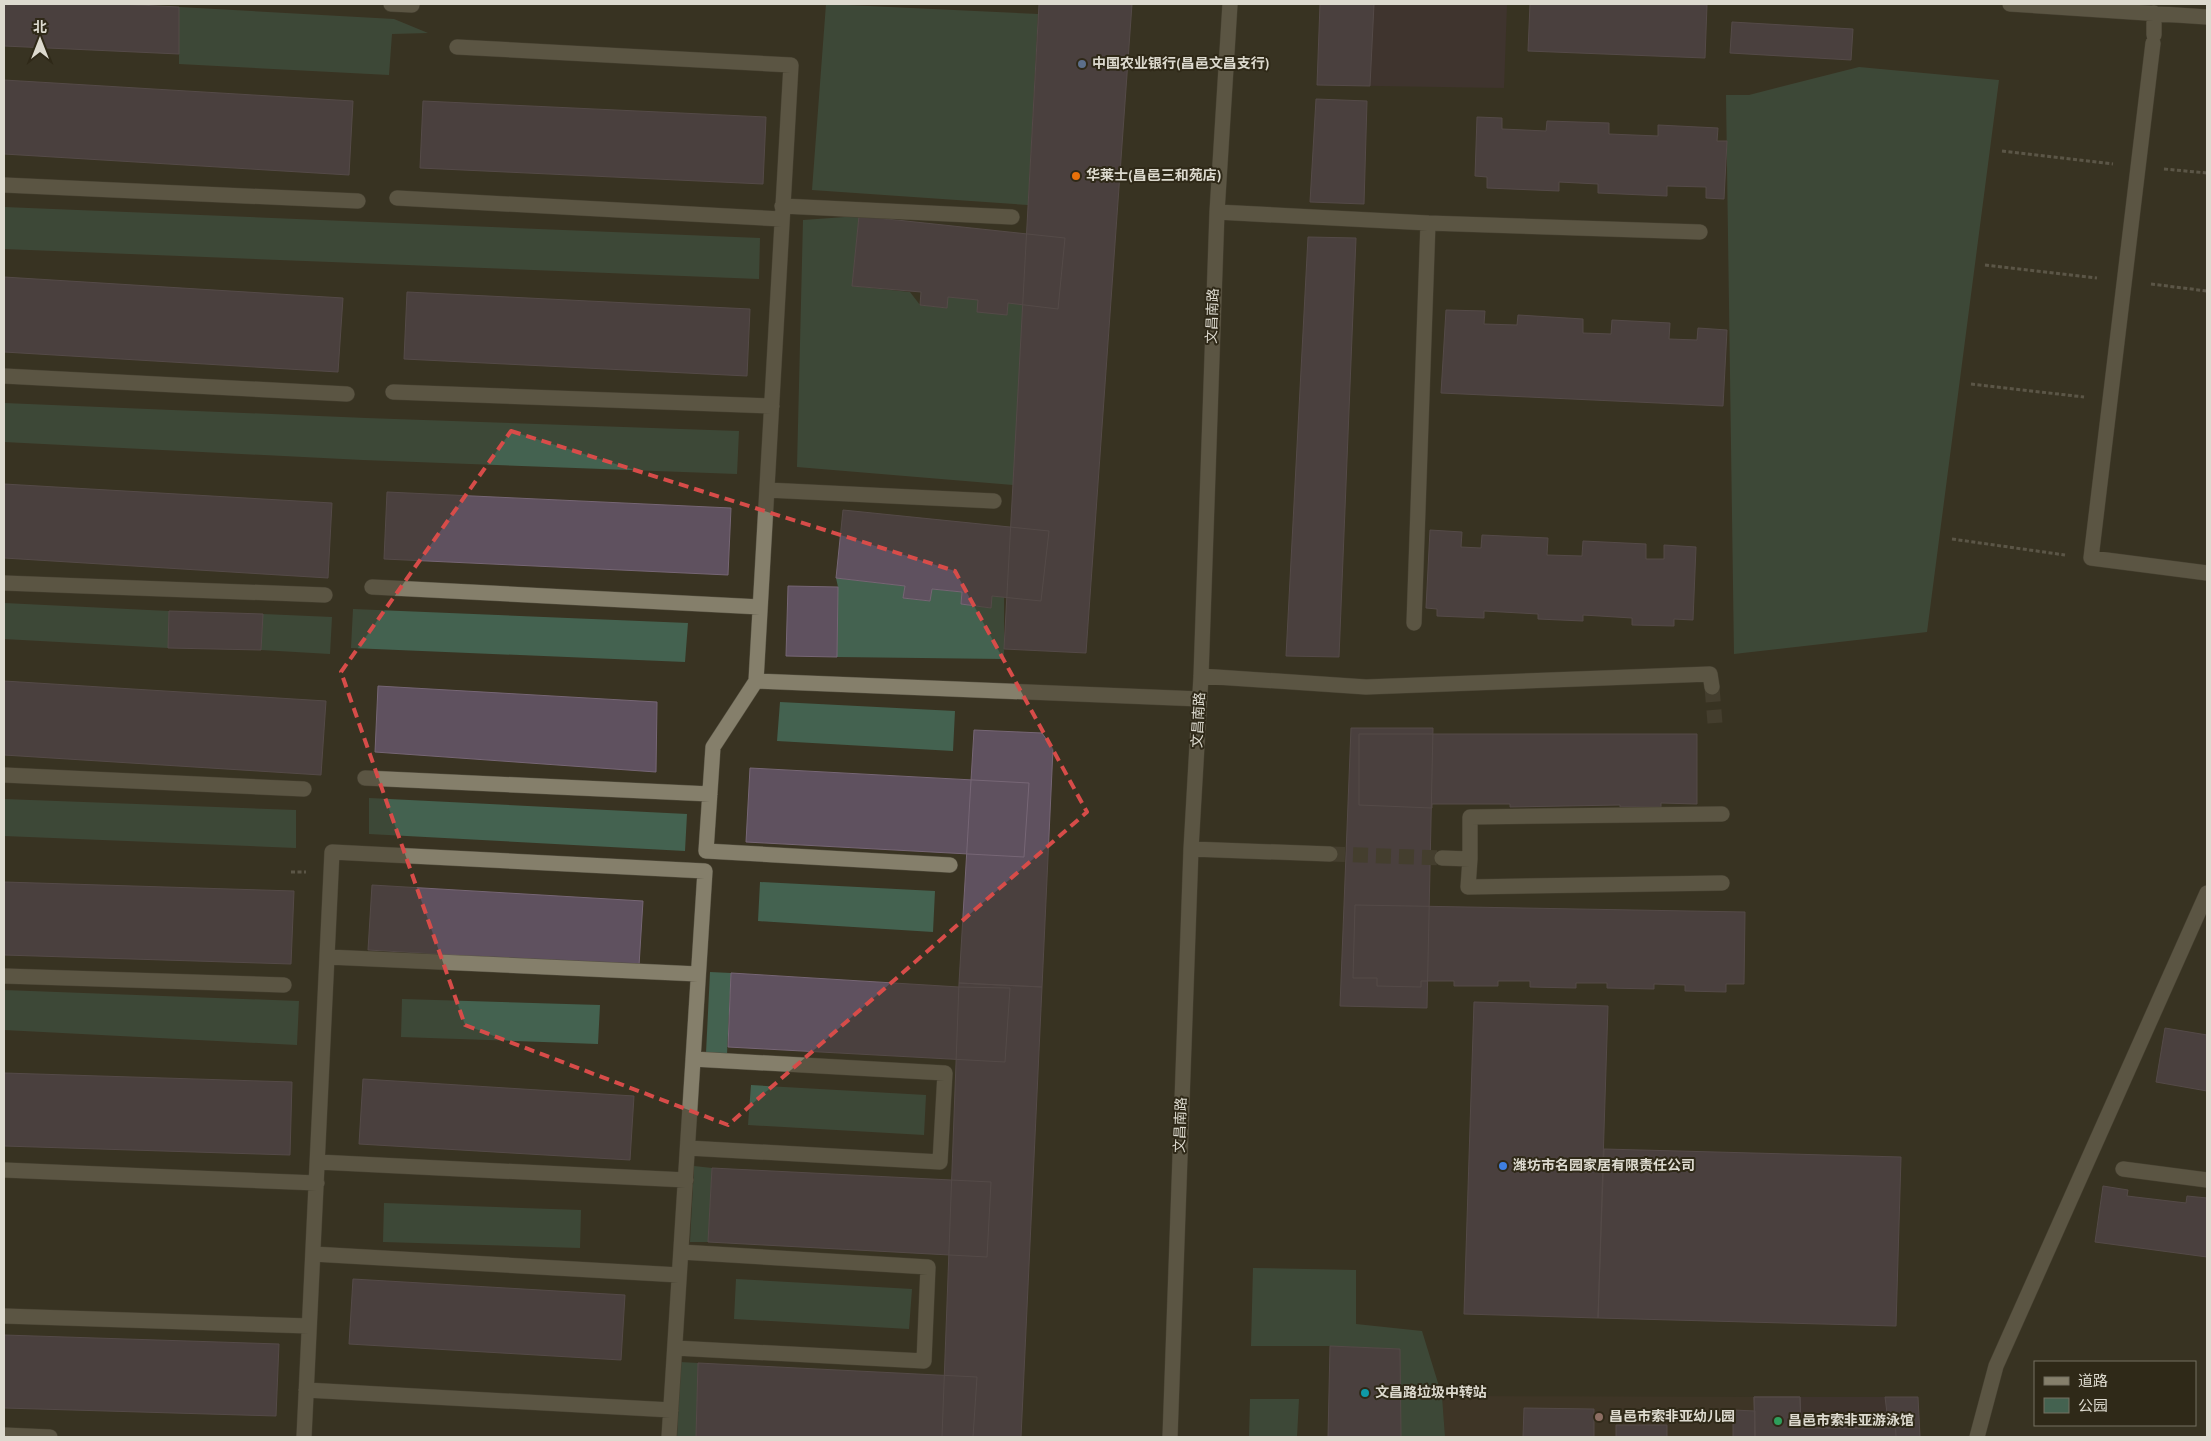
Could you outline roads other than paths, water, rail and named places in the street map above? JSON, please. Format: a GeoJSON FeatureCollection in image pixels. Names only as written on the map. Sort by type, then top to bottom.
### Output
{"type":"FeatureCollection","features":[{"type":"Feature","properties":{"kind":"street"},"geometry":{"type":"LineString","coordinates":[[391,4],[412,4]]}},
{"type":"Feature","properties":{"kind":"street","name":"文昌南路"},"geometry":{"type":"LineString","coordinates":[[1170,1437],[1191,849],[1201,676],[1217,212],[1230,4]]}},
{"type":"Feature","properties":{"kind":"street"},"geometry":{"type":"LineString","coordinates":[[2010,4],[2207,17]]}},
{"type":"Feature","properties":{"kind":"street"},"geometry":{"type":"LineString","coordinates":[[2154,13],[2154,39],[2091,558],[2207,573]]}},
{"type":"Feature","properties":{"kind":"street"},"geometry":{"type":"LineString","coordinates":[[456,47],[791,65],[756,681],[713,747],[706,851],[950,865]]}},
{"type":"Feature","properties":{"kind":"street"},"geometry":{"type":"LineString","coordinates":[[4,185],[358,201]]}},
{"type":"Feature","properties":{"kind":"street"},"geometry":{"type":"LineString","coordinates":[[397,198],[782,212],[1012,217]]}},
{"type":"Feature","properties":{"kind":"street"},"geometry":{"type":"LineString","coordinates":[[1217,212],[1700,232]]}},
{"type":"Feature","properties":{"kind":"street"},"geometry":{"type":"LineString","coordinates":[[1414,623],[1428,222]]}},
{"type":"Feature","properties":{"kind":"street"},"geometry":{"type":"LineString","coordinates":[[4,376],[346,394]]}},
{"type":"Feature","properties":{"kind":"street"},"geometry":{"type":"LineString","coordinates":[[393,392],[772,406]]}},
{"type":"Feature","properties":{"kind":"street"},"geometry":{"type":"LineString","coordinates":[[767,490],[994,501]]}},
{"type":"Feature","properties":{"kind":"street"},"geometry":{"type":"LineString","coordinates":[[4,583],[324,595]]}},
{"type":"Feature","properties":{"kind":"street"},"geometry":{"type":"LineString","coordinates":[[372,587],[760,607]]}},
{"type":"Feature","properties":{"kind":"street"},"geometry":{"type":"LineString","coordinates":[[1201,676],[1366,686],[1710,674],[1712,686]]}},
{"type":"Feature","properties":{"kind":"street"},"geometry":{"type":"LineString","coordinates":[[756,681],[1200,699]]}},
{"type":"Feature","properties":{"kind":"street"},"geometry":{"type":"LineString","coordinates":[[4,775],[304,789]]}},
{"type":"Feature","properties":{"kind":"street"},"geometry":{"type":"LineString","coordinates":[[365,778],[710,794]]}},
{"type":"Feature","properties":{"kind":"street"},"geometry":{"type":"LineString","coordinates":[[1722,814],[1470,817],[1468,887],[1722,883]]}},
{"type":"Feature","properties":{"kind":"street"},"geometry":{"type":"LineString","coordinates":[[1191,849],[1330,854]]}},
{"type":"Feature","properties":{"kind":"street"},"geometry":{"type":"LineString","coordinates":[[304,1437],[332,852],[705,871],[669,1437]]}},
{"type":"Feature","properties":{"kind":"street"},"geometry":{"type":"LineString","coordinates":[[1442,858],[1470,859]]}},
{"type":"Feature","properties":{"kind":"street"},"geometry":{"type":"LineString","coordinates":[[1977,1437],[1996,1366],[2207,893]]}},
{"type":"Feature","properties":{"kind":"street"},"geometry":{"type":"LineString","coordinates":[[328,957],[698,974]]}},
{"type":"Feature","properties":{"kind":"street"},"geometry":{"type":"LineString","coordinates":[[4,976],[284,984]]}},
{"type":"Feature","properties":{"kind":"street"},"geometry":{"type":"LineString","coordinates":[[688,1148],[940,1162],[945,1073],[693,1059]]}},
{"type":"Feature","properties":{"kind":"street"},"geometry":{"type":"LineString","coordinates":[[318,1162],[686,1180]]}},
{"type":"Feature","properties":{"kind":"street"},"geometry":{"type":"LineString","coordinates":[[2123,1169],[2207,1180]]}},
{"type":"Feature","properties":{"kind":"street"},"geometry":{"type":"LineString","coordinates":[[4,1170],[317,1183]]}},
{"type":"Feature","properties":{"kind":"street"},"geometry":{"type":"LineString","coordinates":[[675,1348],[924,1361],[928,1267],[681,1252]]}},
{"type":"Feature","properties":{"kind":"street"},"geometry":{"type":"LineString","coordinates":[[313,1254],[679,1275]]}},
{"type":"Feature","properties":{"kind":"street"},"geometry":{"type":"LineString","coordinates":[[4,1316],[309,1326]]}},
{"type":"Feature","properties":{"kind":"street"},"geometry":{"type":"LineString","coordinates":[[306,1390],[671,1410]]}},
{"type":"Feature","properties":{"kind":"street"},"geometry":{"type":"LineString","coordinates":[[4,1435],[50,1437]]}},
{"type":"Feature","properties":{"kind":"tunnel"},"geometry":{"type":"LineString","coordinates":[[1712,687],[1715,723]]}},
{"type":"Feature","properties":{"kind":"tunnel"},"geometry":{"type":"LineString","coordinates":[[1330,854],[1442,858]]}},
{"type":"Feature","properties":{"kind":"place","name":"中国农业银行(昌邑文昌支行)"},"geometry":{"type":"Point","coordinates":[1082,64]}},
{"type":"Feature","properties":{"kind":"place","name":"华莱士(昌邑三和苑店)"},"geometry":{"type":"Point","coordinates":[1076,176]}},
{"type":"Feature","properties":{"kind":"place","name":"潍坊市名园家居有限责任公司"},"geometry":{"type":"Point","coordinates":[1503,1166]}},
{"type":"Feature","properties":{"kind":"place","name":"文昌路垃圾中转站"},"geometry":{"type":"Point","coordinates":[1365,1393]}},
{"type":"Feature","properties":{"kind":"place","name":"昌邑市索非亚幼儿园"},"geometry":{"type":"Point","coordinates":[1599,1417]}},
{"type":"Feature","properties":{"kind":"place","name":"昌邑市索非亚游泳馆"},"geometry":{"type":"Point","coordinates":[1778,1421]}}]}
